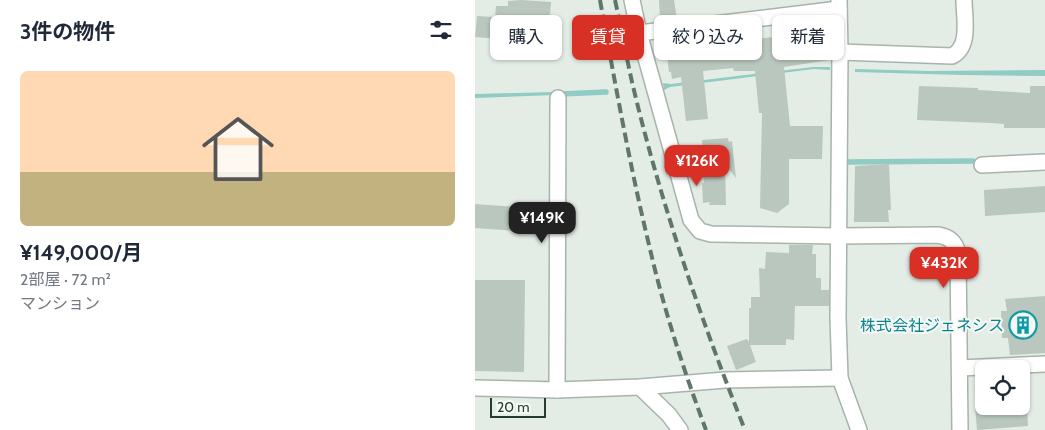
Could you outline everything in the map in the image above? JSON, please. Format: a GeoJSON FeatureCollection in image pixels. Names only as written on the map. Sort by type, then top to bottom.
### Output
{"type":"FeatureCollection","features":[{"type":"Feature","properties":{"kind":"street"},"geometry":{"type":"LineString","coordinates":[[632,0],[635,15]]}},
{"type":"Feature","properties":{"kind":"street"},"geometry":{"type":"LineString","coordinates":[[844,52],[952,56],[957,53],[963,42],[963,0]]}},
{"type":"Feature","properties":{"kind":"street"},"geometry":{"type":"LineString","coordinates":[[644,32],[839,4]]}},
{"type":"Feature","properties":{"kind":"street"},"geometry":{"type":"LineString","coordinates":[[644,51],[691,220],[695,227],[703,233],[938,236],[952,240],[958,253],[960,430]]}},
{"type":"Feature","properties":{"kind":"street"},"geometry":{"type":"LineString","coordinates":[[840,60],[838,236],[840,378],[859,430]]}},
{"type":"Feature","properties":{"kind":"street"},"geometry":{"type":"LineString","coordinates":[[557,390],[558,98]]}},
{"type":"Feature","properties":{"kind":"street"},"geometry":{"type":"LineString","coordinates":[[982,165],[1045,162]]}},
{"type":"Feature","properties":{"kind":"street"},"geometry":{"type":"LineString","coordinates":[[960,368],[1045,364]]}},
{"type":"Feature","properties":{"kind":"street"},"geometry":{"type":"LineString","coordinates":[[475,388],[557,390],[640,387],[725,380],[840,378]]}},
{"type":"Feature","properties":{"kind":"street"},"geometry":{"type":"LineString","coordinates":[[640,387],[669,415],[680,430]]}},
{"type":"Feature","properties":{"kind":"water"},"geometry":{"type":"Polygon","coordinates":[[[813,67],[830,67],[830,70],[814,69],[670,87],[664,90],[663,83],[671,84],[813,67]]]}},
{"type":"Feature","properties":{"kind":"water"},"geometry":{"type":"Polygon","coordinates":[[[855,69],[931,71],[1045,70],[1045,76],[855,72],[855,69]]]}},
{"type":"Feature","properties":{"kind":"water"},"geometry":{"type":"Polygon","coordinates":[[[554,92],[555,95],[475,98],[475,94],[554,92]]]}},
{"type":"Feature","properties":{"kind":"building"},"geometry":{"type":"Polygon","coordinates":[[[659,0],[674,0],[676,15],[660,15],[659,0]]]}},
{"type":"Feature","properties":{"kind":"building"},"geometry":{"type":"Polygon","coordinates":[[[508,1],[551,2],[550,15],[495,15],[496,6],[508,6],[508,1]]]}},
{"type":"Feature","properties":{"kind":"building"},"geometry":{"type":"Polygon","coordinates":[[[477,16],[490,17],[490,38],[475,37],[477,16]]]}},
{"type":"Feature","properties":{"kind":"building"},"geometry":{"type":"Polygon","coordinates":[[[772,37],[772,60],[830,60],[784,67],[790,126],[823,126],[822,159],[789,159],[789,204],[777,213],[760,208],[762,113],[759,113],[755,71],[734,71],[733,68],[703,71],[708,119],[686,121],[681,77],[672,79],[668,60],[762,60],[762,38],[772,37]]]}},
{"type":"Feature","properties":{"kind":"building"},"geometry":{"type":"Polygon","coordinates":[[[919,86],[978,88],[978,90],[1030,93],[1030,86],[1045,86],[1045,128],[1004,128],[1004,124],[917,120],[919,86]]]}},
{"type":"Feature","properties":{"kind":"building"},"geometry":{"type":"Polygon","coordinates":[[[728,138],[729,142],[732,141],[736,178],[725,164],[726,205],[709,205],[710,202],[703,203],[702,183],[704,183],[700,152],[703,152],[702,140],[728,138]]]}},
{"type":"Feature","properties":{"kind":"building"},"geometry":{"type":"Polygon","coordinates":[[[889,164],[891,210],[888,210],[889,222],[854,222],[855,166],[889,164]]]}},
{"type":"Feature","properties":{"kind":"building"},"geometry":{"type":"Polygon","coordinates":[[[1045,186],[1045,212],[985,216],[984,190],[1045,186]]]}},
{"type":"Feature","properties":{"kind":"building"},"geometry":{"type":"Polygon","coordinates":[[[475,204],[531,208],[530,232],[475,228],[475,204]]]}},
{"type":"Feature","properties":{"kind":"building"},"geometry":{"type":"Polygon","coordinates":[[[789,245],[813,245],[812,254],[816,254],[816,278],[821,278],[821,290],[829,290],[829,306],[795,306],[794,340],[786,339],[786,345],[750,345],[756,362],[736,370],[727,346],[747,339],[749,342],[749,308],[751,308],[751,297],[760,297],[759,268],[765,269],[766,252],[789,253],[789,245]]]}},
{"type":"Feature","properties":{"kind":"building"},"geometry":{"type":"Polygon","coordinates":[[[475,280],[525,280],[524,372],[475,371],[475,280]]]}},
{"type":"Feature","properties":{"kind":"building","name":"株式会社ジェネシス"},"geometry":{"type":"Polygon","coordinates":[[[1045,296],[1045,353],[1010,355],[1008,338],[1002,338],[1001,311],[1007,311],[1005,299],[1045,296]]]}},
{"type":"Feature","properties":{"kind":"building"},"geometry":{"type":"Polygon","coordinates":[[[976,415],[1027,415],[1028,426],[977,430],[976,415]]]}},
{"type":"Feature","properties":{"kind":"waterway"},"geometry":{"type":"LineString","coordinates":[[561,94],[606,92]]}},
{"type":"Feature","properties":{"kind":"waterway"},"geometry":{"type":"LineString","coordinates":[[847,162],[973,161]]}},
{"type":"Feature","properties":{"kind":"railway"},"geometry":{"type":"LineString","coordinates":[[600,0],[629,156],[656,272],[675,340],[706,430]]}},
{"type":"Feature","properties":{"kind":"railway"},"geometry":{"type":"LineString","coordinates":[[615,0],[632,82],[668,215],[712,345],[745,430]]}},
{"type":"Feature","properties":{"kind":"place","name":"株式会社ジェネシス"},"geometry":{"type":"Point","coordinates":[1023,325]}}]}
